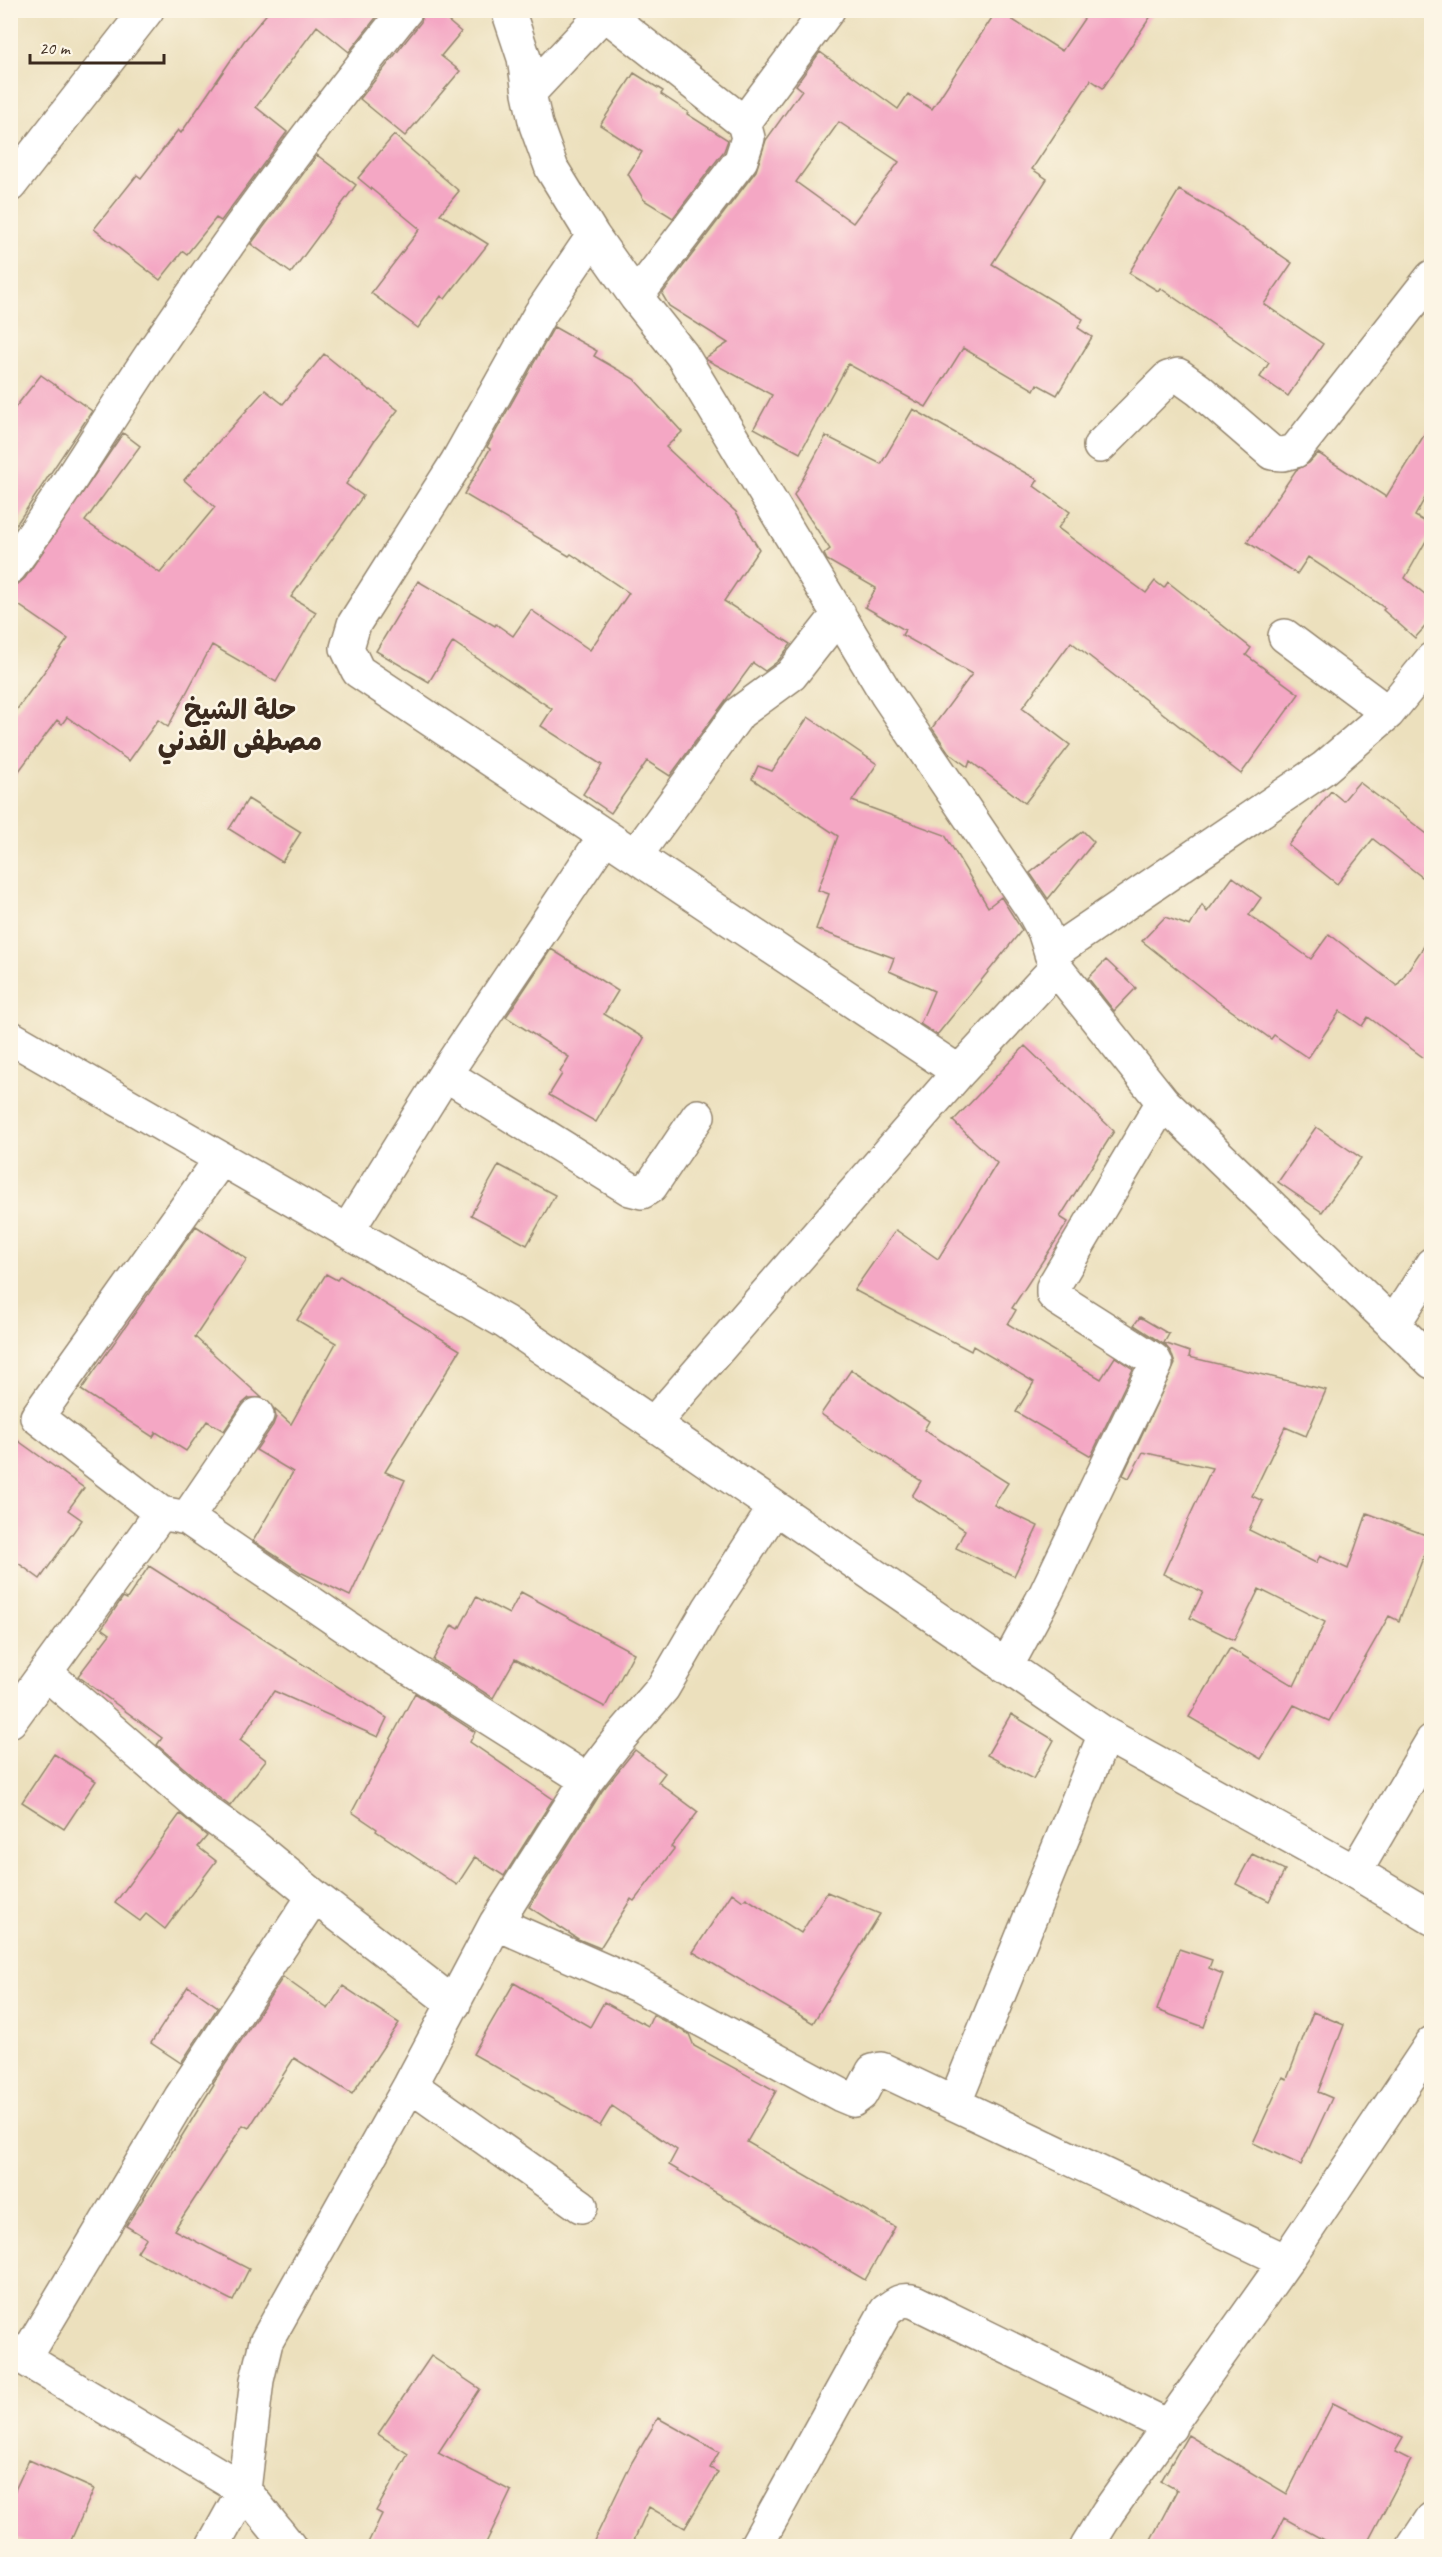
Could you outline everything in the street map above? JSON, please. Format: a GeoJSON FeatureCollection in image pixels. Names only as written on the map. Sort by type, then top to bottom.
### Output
{"type":"FeatureCollection","features":[{"type":"Feature","properties":{"kind":"street"},"geometry":{"type":"LineString","coordinates":[[10,185],[147,10]]}},
{"type":"Feature","properties":{"kind":"street"},"geometry":{"type":"LineString","coordinates":[[10,567],[150,357],[252,210],[332,102],[405,10]]}},
{"type":"Feature","properties":{"kind":"street"},"geometry":{"type":"LineString","coordinates":[[508,10],[524,58],[536,125],[552,170],[593,236],[636,297],[682,355],[887,695],[1032,909],[1044,931],[1054,961],[1163,1102],[1431,1362]]}},
{"type":"Feature","properties":{"kind":"street"},"geometry":{"type":"LineString","coordinates":[[744,123],[828,10]]}},
{"type":"Feature","properties":{"kind":"street"},"geometry":{"type":"LineString","coordinates":[[529,93],[605,12],[744,123],[748,138],[741,160],[636,297]]}},
{"type":"Feature","properties":{"kind":"street"},"geometry":{"type":"LineString","coordinates":[[593,236],[540,314],[457,462],[354,624],[346,648],[358,671],[959,1072]]}},
{"type":"Feature","properties":{"kind":"street"},"geometry":{"type":"LineString","coordinates":[[1100,446],[1168,378],[1178,375],[1199,390],[1272,453],[1283,454],[1295,450],[1431,277]]}},
{"type":"Feature","properties":{"kind":"street"},"geometry":{"type":"LineString","coordinates":[[636,855],[739,713],[791,675],[839,614]]}},
{"type":"Feature","properties":{"kind":"street"},"geometry":{"type":"LineString","coordinates":[[1285,636],[1388,713]]}},
{"type":"Feature","properties":{"kind":"street"},"geometry":{"type":"LineString","coordinates":[[654,1423],[1054,961],[1324,768],[1388,713],[1431,659]]}},
{"type":"Feature","properties":{"kind":"street"},"geometry":{"type":"LineString","coordinates":[[348,1230],[445,1074],[605,836]]}},
{"type":"Feature","properties":{"kind":"street"},"geometry":{"type":"LineString","coordinates":[[10,1037],[505,1322],[654,1423],[774,1509],[1105,1734],[1355,1872],[1431,1918]]}},
{"type":"Feature","properties":{"kind":"street"},"geometry":{"type":"LineString","coordinates":[[445,1074],[630,1189],[642,1192],[651,1186],[698,1116]]}},
{"type":"Feature","properties":{"kind":"street"},"geometry":{"type":"LineString","coordinates":[[1006,1667],[1046,1593],[1156,1364],[1154,1360],[1058,1299],[1053,1294],[1053,1287],[1163,1102]]}},
{"type":"Feature","properties":{"kind":"street"},"geometry":{"type":"LineString","coordinates":[[221,1159],[37,1417],[174,1516],[364,1640],[587,1779]]}},
{"type":"Feature","properties":{"kind":"street"},"geometry":{"type":"LineString","coordinates":[[1393,1325],[1431,1264]]}},
{"type":"Feature","properties":{"kind":"street"},"geometry":{"type":"LineString","coordinates":[[10,1721],[46,1673],[257,1415]]}},
{"type":"Feature","properties":{"kind":"street"},"geometry":{"type":"LineString","coordinates":[[213,2547],[244,2490],[257,2380],[266,2342],[410,2085],[496,1923],[587,1779],[663,1689],[709,1609],[774,1509]]}},
{"type":"Feature","properties":{"kind":"street"},"geometry":{"type":"LineString","coordinates":[[46,1673],[165,1778],[454,2004]]}},
{"type":"Feature","properties":{"kind":"street"},"geometry":{"type":"LineString","coordinates":[[955,2102],[1105,1734]]}},
{"type":"Feature","properties":{"kind":"street"},"geometry":{"type":"LineString","coordinates":[[1355,1872],[1431,1741]]}},
{"type":"Feature","properties":{"kind":"street"},"geometry":{"type":"LineString","coordinates":[[290,2547],[244,2490],[18,2354],[181,2097],[314,1896]]}},
{"type":"Feature","properties":{"kind":"street"},"geometry":{"type":"LineString","coordinates":[[496,1923],[637,1985],[841,2095],[853,2100],[861,2094],[873,2071],[881,2069],[955,2102],[1286,2261]]}},
{"type":"Feature","properties":{"kind":"street"},"geometry":{"type":"LineString","coordinates":[[1088,2547],[1107,2512],[1170,2427],[1286,2261],[1431,2043]]}},
{"type":"Feature","properties":{"kind":"street"},"geometry":{"type":"LineString","coordinates":[[410,2085],[581,2206]]}},
{"type":"Feature","properties":{"kind":"street"},"geometry":{"type":"LineString","coordinates":[[756,2547],[886,2312],[896,2302],[906,2299],[1170,2427]]}},
{"type":"Feature","properties":{"kind":"street"},"geometry":{"type":"LineString","coordinates":[[1414,2547],[1431,2519]]}},
{"type":"Feature","properties":{"kind":"building"},"geometry":{"type":"Polygon","coordinates":[[[270,10],[382,10],[349,52],[317,26],[256,107],[287,132],[221,221],[216,218],[187,254],[183,251],[160,280],[94,229],[137,175],[141,178],[178,130],[181,133],[244,41],[270,10]]]}},
{"type":"Feature","properties":{"kind":"building"},"geometry":{"type":"Polygon","coordinates":[[[424,10],[435,10],[461,32],[441,56],[460,71],[405,136],[360,99],[421,22],[424,10]]]}},
{"type":"Feature","properties":{"kind":"building"},"geometry":{"type":"Polygon","coordinates":[[[997,10],[1062,51],[1090,10],[1155,10],[1103,88],[1091,80],[1032,169],[1047,179],[992,264],[1083,319],[1078,328],[1092,337],[1057,395],[1037,384],[1034,390],[963,348],[926,407],[848,364],[800,453],[754,428],[772,395],[707,360],[705,358],[728,343],[669,306],[662,294],[756,171],[766,140],[802,90],[796,85],[820,52],[898,109],[908,94],[932,109],[997,10]],[[839,122],[796,182],[853,223],[899,162],[839,122]]]}},
{"type":"Feature","properties":{"kind":"building"},"geometry":{"type":"Polygon","coordinates":[[[634,73],[663,91],[661,94],[688,112],[687,114],[728,140],[724,151],[673,218],[644,200],[628,174],[642,152],[600,125],[634,73]]]}},
{"type":"Feature","properties":{"kind":"building"},"geometry":{"type":"Polygon","coordinates":[[[394,135],[459,191],[440,214],[488,244],[445,299],[441,296],[418,328],[371,293],[420,229],[358,178],[394,135]]]}},
{"type":"Feature","properties":{"kind":"building"},"geometry":{"type":"Polygon","coordinates":[[[317,155],[356,185],[291,273],[251,244],[317,155]]]}},
{"type":"Feature","properties":{"kind":"building"},"geometry":{"type":"Polygon","coordinates":[[[1179,190],[1221,214],[1292,263],[1264,304],[1323,344],[1288,396],[1260,377],[1269,363],[1160,288],[1158,291],[1129,273],[1179,190]]]}},
{"type":"Feature","properties":{"kind":"building"},"geometry":{"type":"Polygon","coordinates":[[[554,327],[597,351],[594,356],[634,379],[682,432],[666,447],[736,512],[759,549],[724,601],[791,644],[778,661],[765,671],[753,663],[670,776],[647,761],[611,813],[583,794],[602,765],[541,726],[552,709],[453,642],[429,682],[376,651],[418,581],[495,626],[496,624],[513,636],[531,610],[590,650],[629,593],[571,554],[569,556],[464,494],[490,449],[487,447],[554,327]]]}},
{"type":"Feature","properties":{"kind":"building"},"geometry":{"type":"Polygon","coordinates":[[[324,354],[398,410],[374,441],[346,484],[363,496],[291,597],[316,612],[276,682],[212,645],[168,727],[158,720],[129,761],[67,717],[62,724],[57,720],[10,783],[10,719],[68,639],[10,599],[10,585],[18,584],[25,578],[123,433],[140,446],[85,521],[160,573],[215,507],[184,480],[265,390],[283,404],[324,354]]]}},
{"type":"Feature","properties":{"kind":"building"},"geometry":{"type":"Polygon","coordinates":[[[41,375],[92,411],[10,534],[10,414],[41,375]]]}},
{"type":"Feature","properties":{"kind":"building"},"geometry":{"type":"Polygon","coordinates":[[[913,409],[1038,480],[1034,486],[1070,512],[1058,528],[1146,593],[1155,581],[1164,588],[1168,582],[1251,648],[1246,655],[1299,694],[1241,774],[1071,642],[1022,708],[1070,745],[1025,803],[970,761],[968,767],[949,753],[932,728],[972,674],[902,635],[905,630],[865,607],[876,588],[827,560],[824,554],[830,549],[794,495],[826,436],[881,464],[913,409]]]}},
{"type":"Feature","properties":{"kind":"building"},"geometry":{"type":"Polygon","coordinates":[[[1431,424],[1431,487],[1415,516],[1431,525],[1431,532],[1405,578],[1431,599],[1431,620],[1415,638],[1383,610],[1385,608],[1308,557],[1297,574],[1247,542],[1296,470],[1309,463],[1318,453],[1386,497],[1431,424]]]}},
{"type":"Feature","properties":{"kind":"building"},"geometry":{"type":"Polygon","coordinates":[[[808,717],[877,764],[852,801],[945,835],[988,907],[1001,897],[1022,930],[937,1035],[920,1024],[934,991],[889,971],[894,958],[816,929],[829,894],[818,890],[838,836],[752,779],[758,766],[772,771],[808,717]]]}},
{"type":"Feature","properties":{"kind":"building"},"geometry":{"type":"Polygon","coordinates":[[[1359,782],[1431,837],[1431,884],[1373,839],[1337,884],[1288,845],[1331,791],[1343,801],[1359,782]]]}},
{"type":"Feature","properties":{"kind":"building"},"geometry":{"type":"Polygon","coordinates":[[[248,799],[301,832],[282,862],[229,829],[248,799]]]}},
{"type":"Feature","properties":{"kind":"building"},"geometry":{"type":"Polygon","coordinates":[[[1083,831],[1094,842],[1048,899],[1030,873],[1083,831]]]}},
{"type":"Feature","properties":{"kind":"building"},"geometry":{"type":"Polygon","coordinates":[[[1233,877],[1261,898],[1249,915],[1311,959],[1329,934],[1397,986],[1431,936],[1431,1063],[1368,1017],[1362,1026],[1340,1011],[1308,1058],[1274,1035],[1271,1039],[1215,999],[1142,941],[1165,917],[1190,926],[1202,905],[1207,912],[1233,877]]]}},
{"type":"Feature","properties":{"kind":"building"},"geometry":{"type":"Polygon","coordinates":[[[551,949],[618,991],[604,1014],[644,1038],[596,1122],[549,1095],[569,1057],[506,1017],[551,949]]]}},
{"type":"Feature","properties":{"kind":"building"},"geometry":{"type":"Polygon","coordinates":[[[1106,960],[1136,988],[1114,1011],[1088,978],[1106,960]]]}},
{"type":"Feature","properties":{"kind":"building"},"geometry":{"type":"Polygon","coordinates":[[[1025,1046],[1114,1131],[1060,1217],[1068,1222],[1012,1308],[1016,1310],[1008,1324],[1101,1379],[1115,1357],[1133,1369],[1091,1456],[1016,1412],[1034,1382],[973,1346],[971,1351],[854,1290],[896,1230],[938,1259],[997,1163],[953,1121],[1025,1046]]]}},
{"type":"Feature","properties":{"kind":"building"},"geometry":{"type":"Polygon","coordinates":[[[1316,1127],[1361,1158],[1322,1212],[1278,1182],[1316,1127]]]}},
{"type":"Feature","properties":{"kind":"building"},"geometry":{"type":"Polygon","coordinates":[[[499,1165],[555,1195],[527,1245],[471,1215],[499,1165]]]}},
{"type":"Feature","properties":{"kind":"building"},"geometry":{"type":"Polygon","coordinates":[[[196,1226],[247,1259],[195,1337],[262,1398],[249,1398],[242,1404],[224,1431],[207,1421],[186,1451],[156,1432],[153,1437],[81,1390],[196,1226]]]}},
{"type":"Feature","properties":{"kind":"building"},"geometry":{"type":"Polygon","coordinates":[[[326,1274],[337,1280],[340,1276],[460,1350],[385,1472],[405,1480],[350,1596],[300,1572],[253,1541],[293,1472],[256,1450],[273,1425],[276,1417],[274,1409],[291,1424],[336,1343],[297,1320],[326,1274]]]}},
{"type":"Feature","properties":{"kind":"building"},"geometry":{"type":"Polygon","coordinates":[[[1140,1317],[1169,1334],[1164,1343],[1190,1352],[1189,1357],[1326,1390],[1306,1436],[1285,1427],[1252,1496],[1263,1501],[1249,1530],[1316,1563],[1320,1556],[1348,1569],[1367,1513],[1431,1537],[1399,1621],[1389,1616],[1329,1721],[1294,1705],[1261,1759],[1189,1717],[1230,1648],[1294,1686],[1325,1622],[1259,1589],[1234,1640],[1190,1618],[1203,1592],[1163,1574],[1212,1468],[1143,1452],[1129,1478],[1123,1475],[1175,1364],[1171,1352],[1165,1345],[1134,1325],[1140,1317]]]}},
{"type":"Feature","properties":{"kind":"building"},"geometry":{"type":"Polygon","coordinates":[[[851,1370],[929,1421],[924,1430],[1008,1483],[994,1505],[1038,1526],[1014,1576],[956,1548],[965,1530],[912,1496],[921,1481],[821,1414],[851,1370]]]}},
{"type":"Feature","properties":{"kind":"building"},"geometry":{"type":"Polygon","coordinates":[[[10,1435],[84,1488],[68,1510],[82,1520],[40,1579],[10,1557],[10,1435]]]}},
{"type":"Feature","properties":{"kind":"building"},"geometry":{"type":"Polygon","coordinates":[[[149,1566],[387,1718],[378,1737],[274,1691],[240,1740],[266,1760],[230,1806],[157,1745],[162,1738],[78,1676],[110,1634],[102,1628],[123,1597],[127,1599],[149,1566]]]}},
{"type":"Feature","properties":{"kind":"building"},"geometry":{"type":"Polygon","coordinates":[[[521,1592],[634,1653],[605,1707],[515,1659],[493,1698],[433,1660],[452,1625],[459,1629],[476,1597],[509,1614],[521,1592]]]}},
{"type":"Feature","properties":{"kind":"building"},"geometry":{"type":"Polygon","coordinates":[[[415,1693],[475,1732],[470,1742],[553,1799],[504,1876],[475,1857],[457,1885],[376,1831],[377,1829],[352,1812],[415,1693]]]}},
{"type":"Feature","properties":{"kind":"building"},"geometry":{"type":"Polygon","coordinates":[[[1011,1714],[1054,1740],[1033,1779],[987,1755],[1011,1714]]]}},
{"type":"Feature","properties":{"kind":"building"},"geometry":{"type":"Polygon","coordinates":[[[635,1750],[665,1773],[658,1782],[698,1812],[671,1847],[674,1849],[634,1901],[631,1899],[600,1948],[578,1939],[529,1907],[602,1791],[635,1750]]]}},
{"type":"Feature","properties":{"kind":"building"},"geometry":{"type":"Polygon","coordinates":[[[54,1754],[96,1781],[64,1829],[22,1802],[54,1754]]]}},
{"type":"Feature","properties":{"kind":"building"},"geometry":{"type":"Polygon","coordinates":[[[180,1814],[207,1836],[198,1847],[216,1861],[165,1929],[146,1914],[140,1921],[115,1903],[180,1814]]]}},
{"type":"Feature","properties":{"kind":"building"},"geometry":{"type":"Polygon","coordinates":[[[1252,1854],[1285,1870],[1269,1901],[1236,1884],[1252,1854]]]}},
{"type":"Feature","properties":{"kind":"building"},"geometry":{"type":"Polygon","coordinates":[[[827,1892],[880,1914],[813,2023],[693,1952],[732,1893],[743,1901],[746,1898],[801,1933],[827,1892]]]}},
{"type":"Feature","properties":{"kind":"building"},"geometry":{"type":"Polygon","coordinates":[[[1179,1949],[1212,1960],[1209,1968],[1223,1974],[1204,2027],[1157,2010],[1179,1949]]]}},
{"type":"Feature","properties":{"kind":"building"},"geometry":{"type":"Polygon","coordinates":[[[283,1977],[328,2009],[343,1986],[399,2023],[352,2094],[294,2058],[249,2128],[243,2125],[174,2230],[249,2269],[233,2301],[137,2252],[146,2238],[126,2226],[213,2083],[283,1977]]]}},
{"type":"Feature","properties":{"kind":"building"},"geometry":{"type":"Polygon","coordinates":[[[514,1983],[590,2027],[604,2002],[648,2026],[653,2015],[689,2034],[694,2046],[776,2091],[747,2142],[895,2227],[865,2280],[669,2165],[677,2150],[612,2106],[600,2126],[473,2054],[514,1983]]]}},
{"type":"Feature","properties":{"kind":"building"},"geometry":{"type":"Polygon","coordinates":[[[188,1986],[218,2007],[181,2063],[151,2043],[188,1986]]]}},
{"type":"Feature","properties":{"kind":"building"},"geometry":{"type":"Polygon","coordinates":[[[1313,2012],[1344,2025],[1318,2092],[1332,2098],[1301,2165],[1253,2143],[1283,2077],[1287,2079],[1313,2012]]]}},
{"type":"Feature","properties":{"kind":"building"},"geometry":{"type":"Polygon","coordinates":[[[431,2356],[480,2389],[438,2453],[511,2491],[484,2547],[366,2547],[382,2514],[376,2511],[408,2454],[378,2434],[431,2356]]]}},
{"type":"Feature","properties":{"kind":"building"},"geometry":{"type":"Polygon","coordinates":[[[1333,2403],[1403,2438],[1395,2452],[1411,2460],[1365,2547],[1336,2547],[1284,2518],[1269,2547],[1147,2547],[1177,2490],[1161,2481],[1188,2435],[1287,2494],[1333,2403]]]}},
{"type":"Feature","properties":{"kind":"building"},"geometry":{"type":"Polygon","coordinates":[[[658,2418],[719,2452],[710,2468],[718,2472],[685,2528],[649,2507],[631,2547],[591,2547],[632,2462],[658,2418]]]}},
{"type":"Feature","properties":{"kind":"building"},"geometry":{"type":"Polygon","coordinates":[[[29,2460],[94,2489],[68,2547],[35,2547],[10,2535],[10,2501],[29,2460]]]}},
{"type":"Feature","properties":{"kind":"district","name":"حلة الشيخ مصطفى الفدني"},"geometry":{"type":"Point","coordinates":[240,726]}}]}
